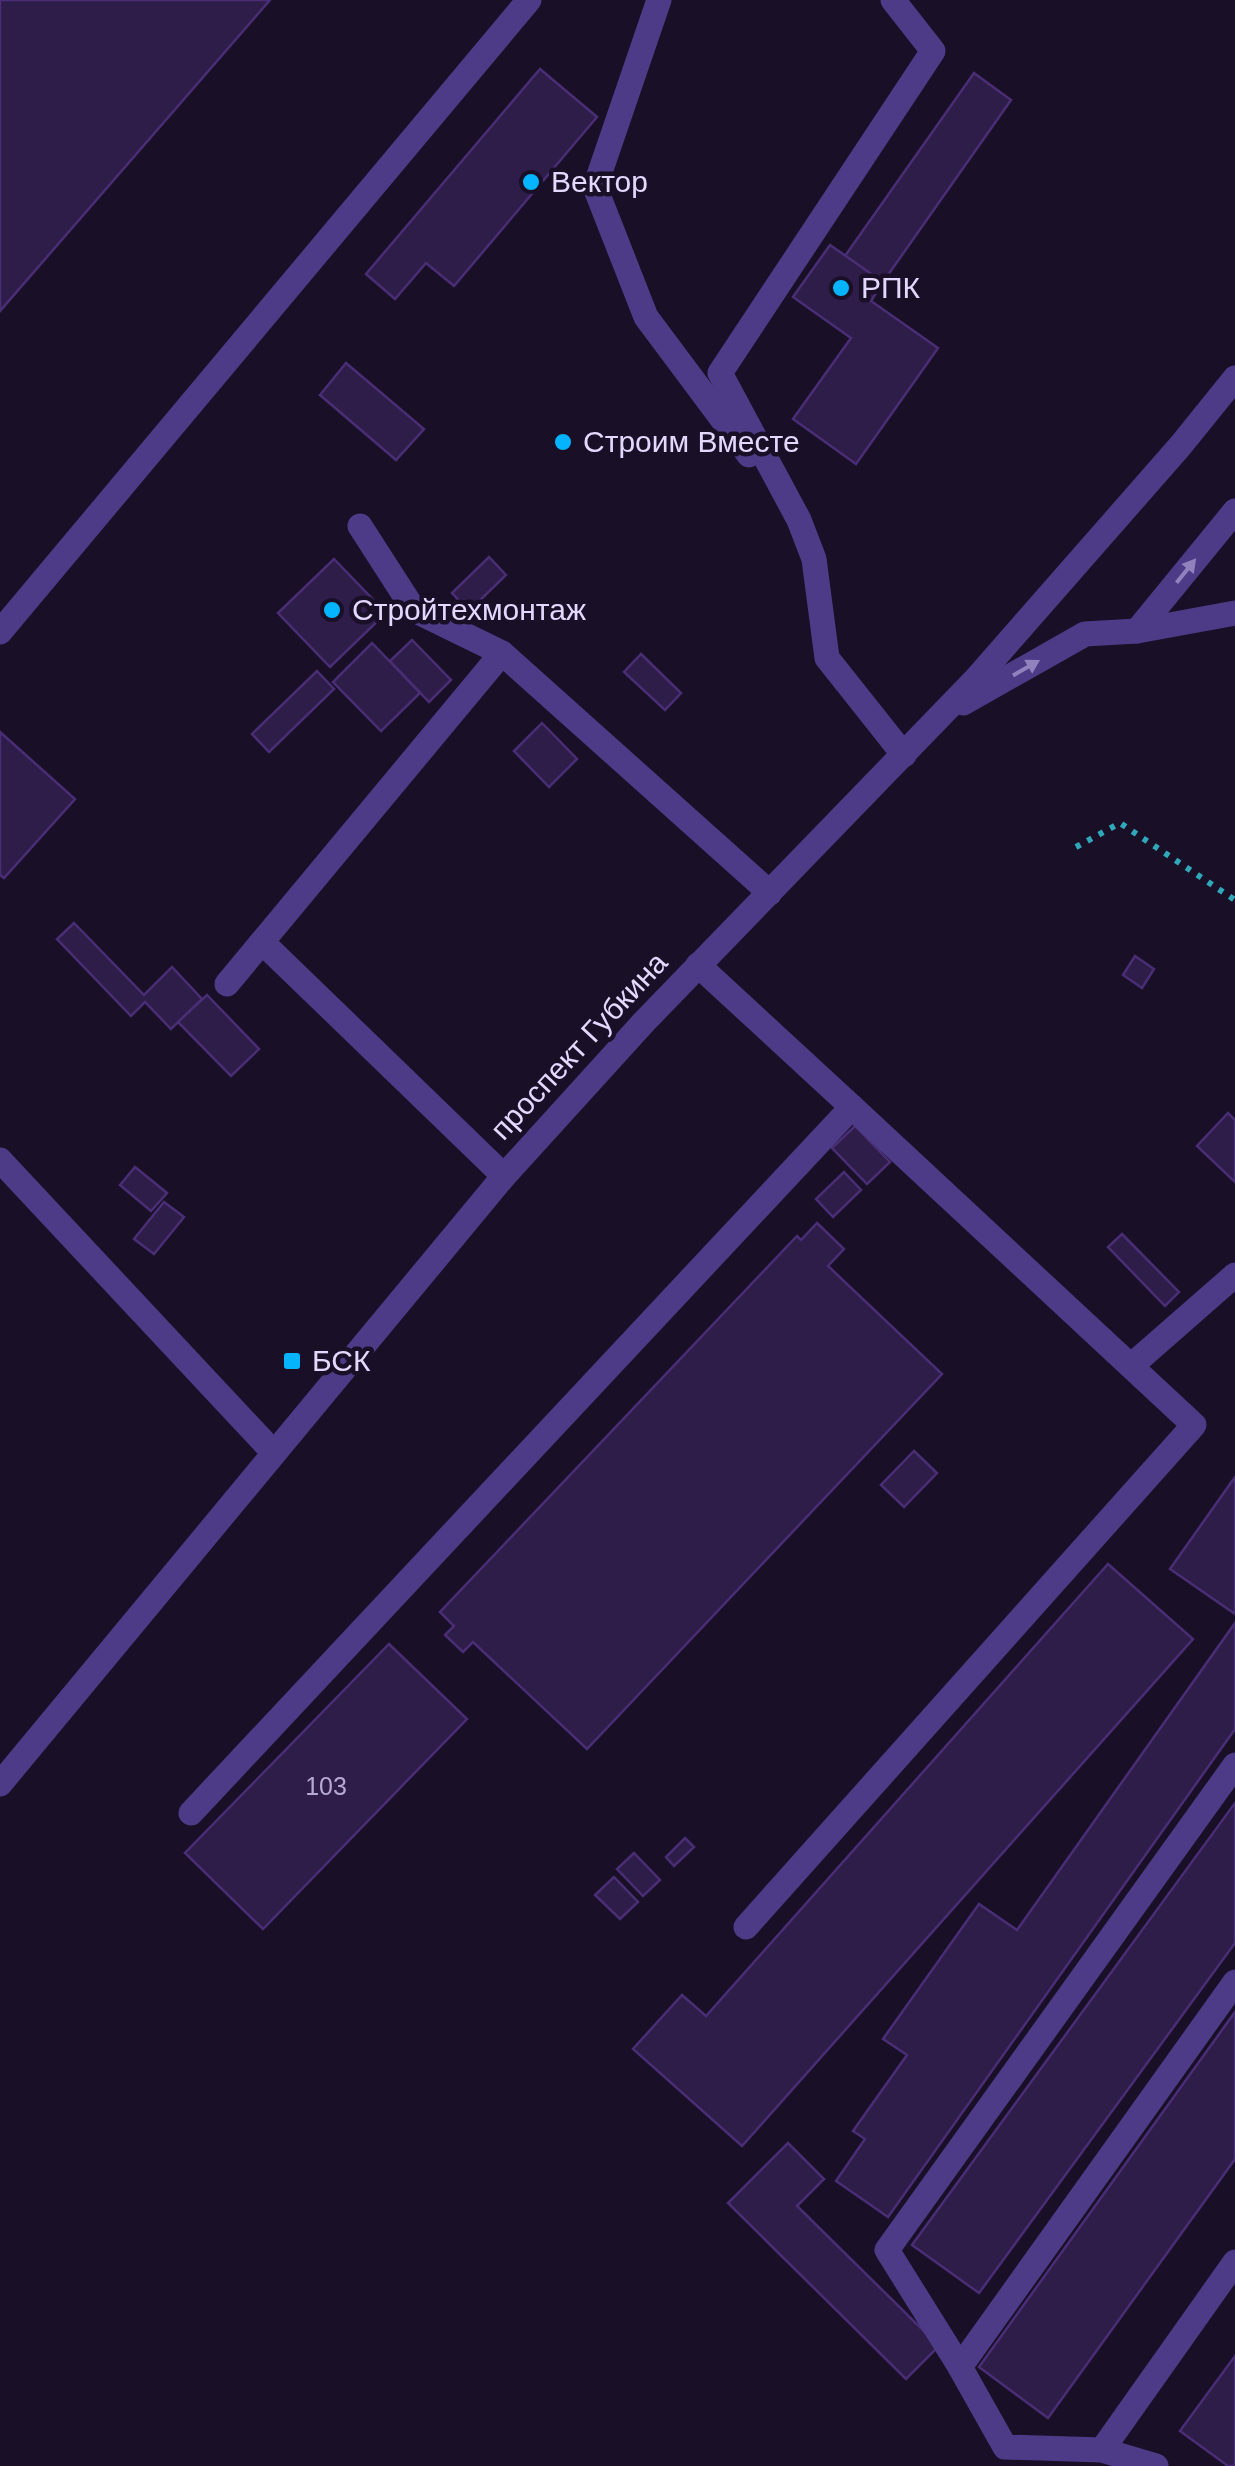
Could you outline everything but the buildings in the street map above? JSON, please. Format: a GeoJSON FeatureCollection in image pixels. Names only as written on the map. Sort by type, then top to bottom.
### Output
{"type":"FeatureCollection","features":[{"type":"Feature","properties":{"kind":"street"},"geometry":{"type":"LineString","coordinates":[[0,632],[529,0]]}},
{"type":"Feature","properties":{"kind":"street"},"geometry":{"type":"LineString","coordinates":[[659,0],[594,187],[646,317],[798,520]]}},
{"type":"Feature","properties":{"kind":"street"},"geometry":{"type":"LineString","coordinates":[[893,0],[933,51],[720,373],[814,558],[827,658],[904,755]]}},
{"type":"Feature","properties":{"kind":"street","name":"проспект Губкина"},"geometry":{"type":"LineString","coordinates":[[0,1784],[504,1176],[698,966],[941,716],[1168,460],[1235,378]]}},
{"type":"Feature","properties":{"kind":"street"},"geometry":{"type":"LineString","coordinates":[[1137,631],[1235,511]]}},
{"type":"Feature","properties":{"kind":"street"},"geometry":{"type":"LineString","coordinates":[[360,526],[414,610],[502,653],[770,893]]}},
{"type":"Feature","properties":{"kind":"street"},"geometry":{"type":"LineString","coordinates":[[941,716],[1085,634],[1137,631],[1235,613]]}},
{"type":"Feature","properties":{"kind":"street"},"geometry":{"type":"LineString","coordinates":[[227,984],[502,653]]}},
{"type":"Feature","properties":{"kind":"street"},"geometry":{"type":"LineString","coordinates":[[262,942],[504,1176]]}},
{"type":"Feature","properties":{"kind":"street"},"geometry":{"type":"LineString","coordinates":[[698,966],[1194,1425],[746,1927]]}},
{"type":"Feature","properties":{"kind":"street"},"geometry":{"type":"LineString","coordinates":[[191,1813],[852,1107]]}},
{"type":"Feature","properties":{"kind":"street"},"geometry":{"type":"LineString","coordinates":[[0,1160],[274,1452]]}},
{"type":"Feature","properties":{"kind":"street"},"geometry":{"type":"LineString","coordinates":[[1130,1366],[1235,1275]]}},
{"type":"Feature","properties":{"kind":"street"},"geometry":{"type":"LineString","coordinates":[[1156,2466],[1102,2450],[998,2457],[960,2366],[886,2250],[1235,1766]]}},
{"type":"Feature","properties":{"kind":"street"},"geometry":{"type":"LineString","coordinates":[[960,2366],[1235,1982]]}},
{"type":"Feature","properties":{"kind":"street"},"geometry":{"type":"LineString","coordinates":[[1102,2450],[1235,2262]]}},
{"type":"Feature","properties":{"kind":"path"},"geometry":{"type":"LineString","coordinates":[[1076,847],[1120,823],[1235,900]]}},
{"type":"Feature","properties":{"kind":"place","name":"Вектор"},"geometry":{"type":"Point","coordinates":[531,182]}},
{"type":"Feature","properties":{"kind":"place","name":"РПК"},"geometry":{"type":"Point","coordinates":[841,288]}},
{"type":"Feature","properties":{"kind":"place","name":"Строим Вместе"},"geometry":{"type":"Point","coordinates":[563,442]}},
{"type":"Feature","properties":{"kind":"place","name":"Стройтехмонтаж"},"geometry":{"type":"Point","coordinates":[332,610]}},
{"type":"Feature","properties":{"kind":"place","name":"БСК"},"geometry":{"type":"Point","coordinates":[292,1361]}}]}
